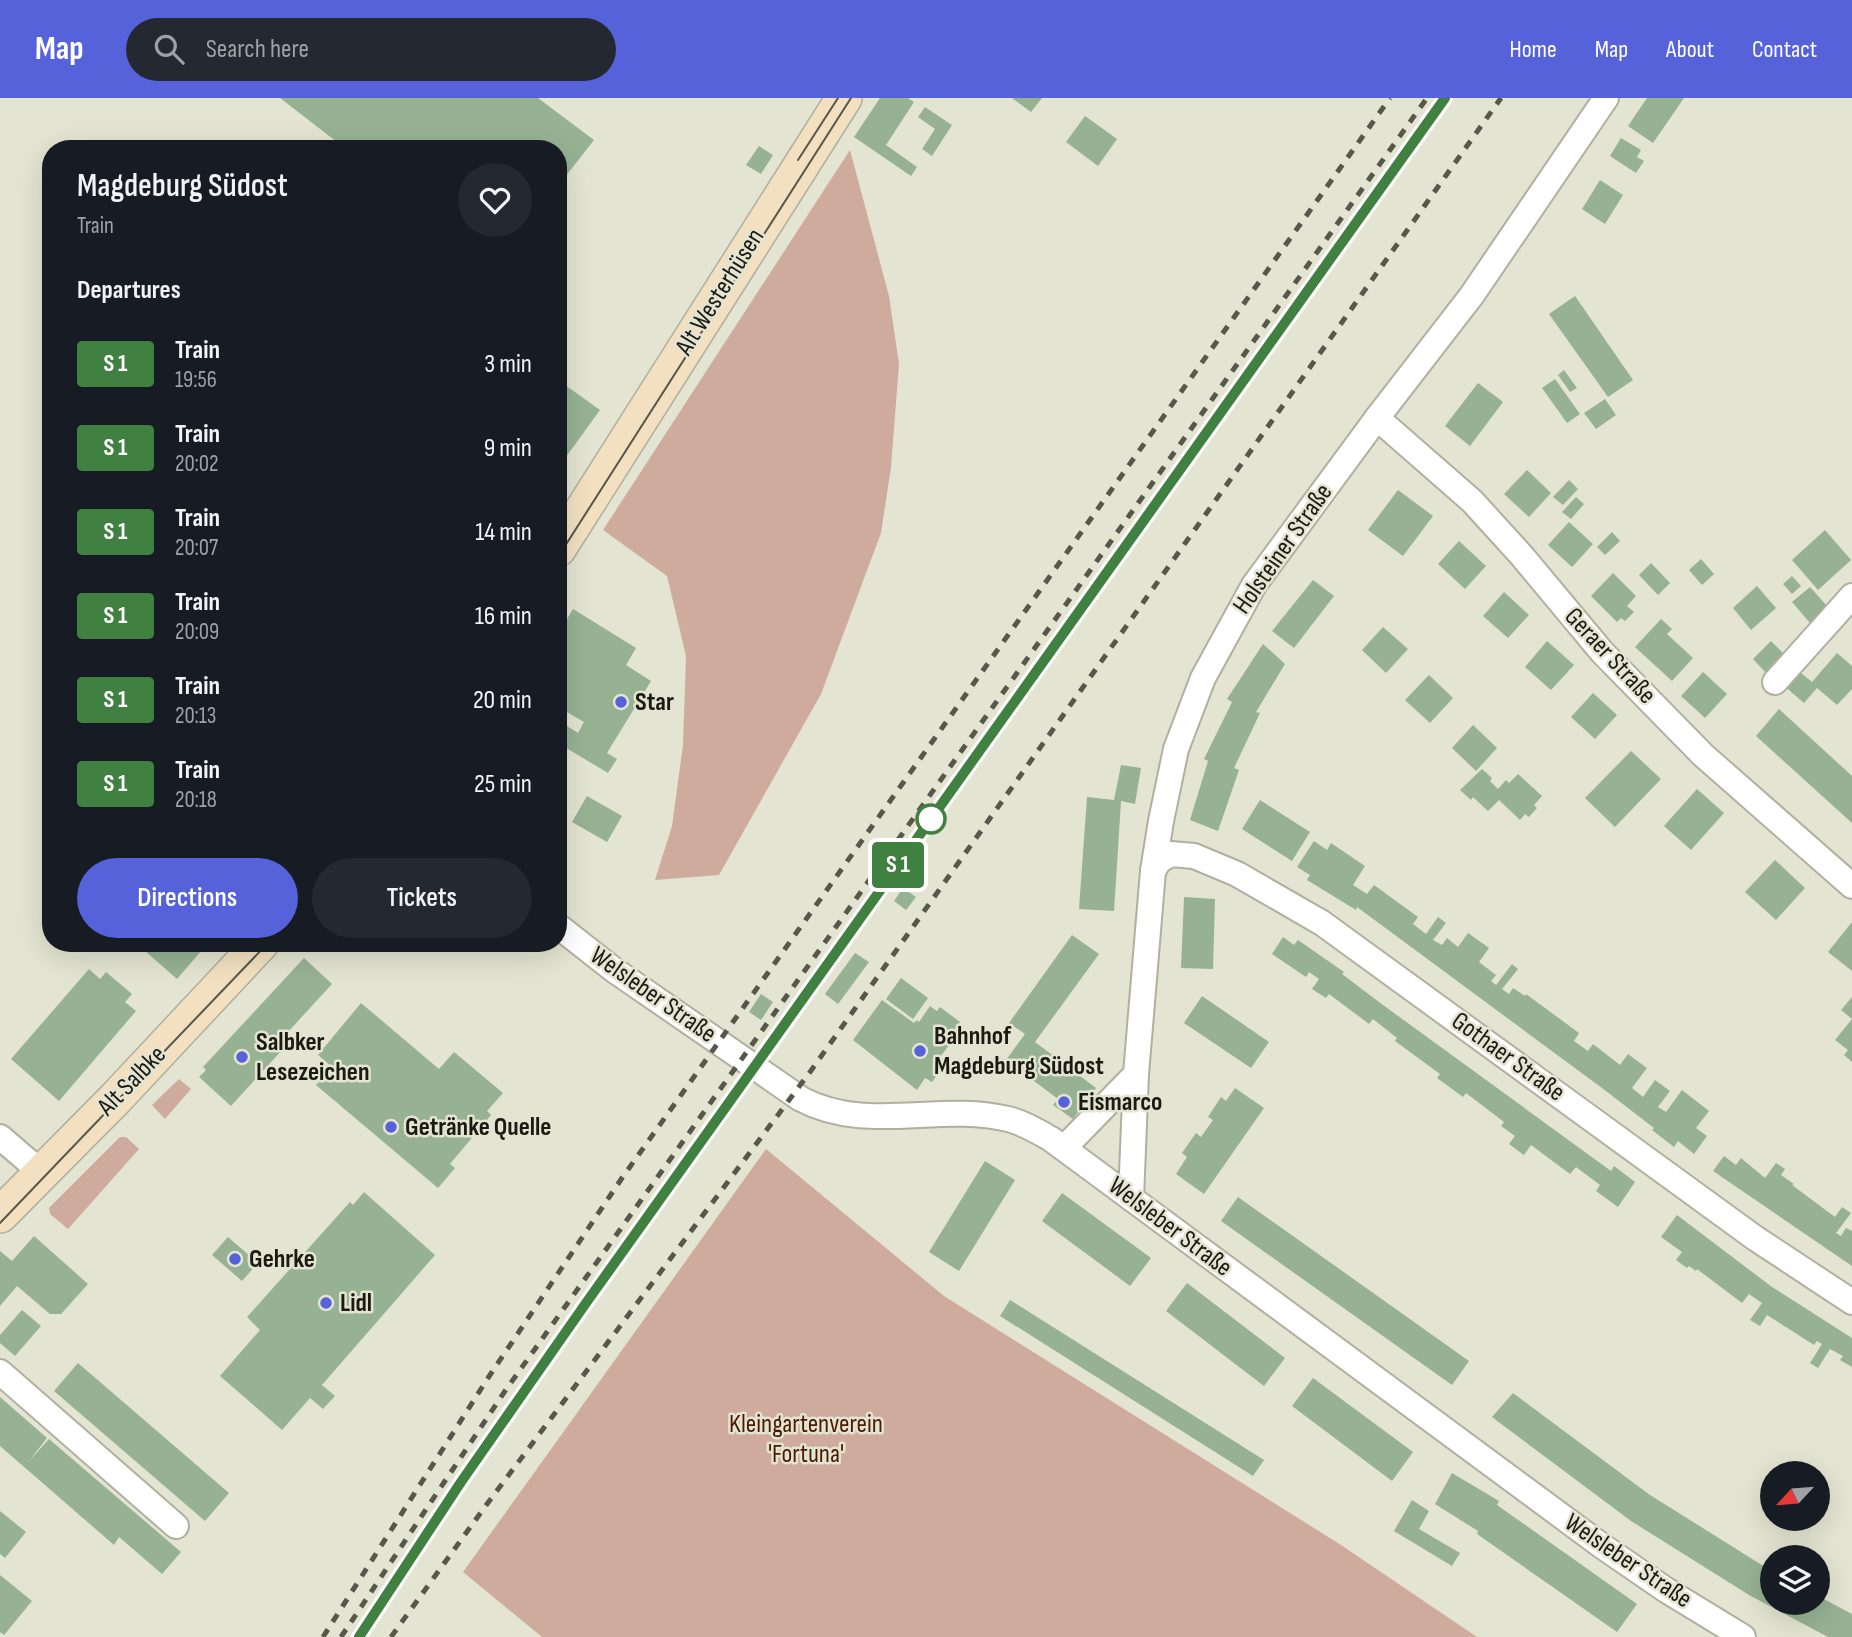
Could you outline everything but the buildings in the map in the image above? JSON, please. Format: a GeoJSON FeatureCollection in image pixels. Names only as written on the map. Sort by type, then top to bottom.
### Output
{"type":"FeatureCollection","features":[{"type":"Feature","properties":{"kind":"main road","name":"Alt Westerhüsen"},"geometry":{"type":"LineString","coordinates":[[567,535],[844,98]]}},
{"type":"Feature","properties":{"kind":"main road","name":"Alt Salbke"},"geometry":{"type":"LineString","coordinates":[[0,1215],[252,952]]}},
{"type":"Feature","properties":{"kind":"street","name":"Holsteiner Straße"},"geometry":{"type":"LineString","coordinates":[[1131,1198],[1136,1074],[1153,871],[1171,770],[1203,678],[1254,585],[1472,295],[1606,98]]}},
{"type":"Feature","properties":{"kind":"street","name":"Geraer Straße"},"geometry":{"type":"LineString","coordinates":[[1377,418],[1452,482],[1482,512],[1602,652],[1703,755],[1852,886]]}},
{"type":"Feature","properties":{"kind":"street"},"geometry":{"type":"LineString","coordinates":[[1775,682],[1852,596]]}},
{"type":"Feature","properties":{"kind":"street","name":"Gothaer Straße"},"geometry":{"type":"LineString","coordinates":[[1153,871],[1167,855],[1180,853],[1224,867],[1294,905],[1398,976],[1755,1238],[1852,1302]]}},
{"type":"Feature","properties":{"kind":"street","name":"Welsleber Straße"},"geometry":{"type":"LineString","coordinates":[[567,933],[614,970],[821,1110],[872,1118],[1000,1118],[1023,1124],[1064,1148],[1602,1546],[1743,1637]]}},
{"type":"Feature","properties":{"kind":"street"},"geometry":{"type":"LineString","coordinates":[[1064,1148],[1136,1074]]}},
{"type":"Feature","properties":{"kind":"street"},"geometry":{"type":"LineString","coordinates":[[0,1137],[42,1173]]}},
{"type":"Feature","properties":{"kind":"street"},"geometry":{"type":"LineString","coordinates":[[0,1372],[176,1526]]}},
{"type":"Feature","properties":{"kind":"green space"},"geometry":{"type":"Polygon","coordinates":[[[850,150],[889,296],[899,364],[891,467],[881,533],[821,694],[719,875],[655,880],[672,826],[683,745],[686,656],[667,576],[603,530],[850,150]]]}},
{"type":"Feature","properties":{"kind":"green space"},"geometry":{"type":"Polygon","coordinates":[[[179,1079],[191,1089],[165,1119],[152,1105],[179,1079]]]}},
{"type":"Feature","properties":{"kind":"green space"},"geometry":{"type":"Polygon","coordinates":[[[120,1137],[126,1137],[139,1149],[68,1229],[50,1214],[49,1208],[120,1137]]]}},
{"type":"Feature","properties":{"kind":"green space","name":"Kleingartenverein 'Fortuna'"},"geometry":{"type":"Polygon","coordinates":[[[766,1149],[944,1296],[1341,1545],[1477,1637],[542,1637],[463,1572],[766,1149]]]}},
{"type":"Feature","properties":{"kind":"tram line"},"geometry":{"type":"LineString","coordinates":[[798,160],[838,98]]}},
{"type":"Feature","properties":{"kind":"tram line"},"geometry":{"type":"LineString","coordinates":[[567,543],[851,98]]}},
{"type":"Feature","properties":{"kind":"tram line"},"geometry":{"type":"LineString","coordinates":[[0,1223],[259,952]]}},
{"type":"Feature","properties":{"kind":"railway"},"geometry":{"type":"LineString","coordinates":[[323,1637],[488,1378],[622,1178],[1390,98]]}},
{"type":"Feature","properties":{"kind":"railway"},"geometry":{"type":"LineString","coordinates":[[341,1637],[505,1391],[1427,98]]}},
{"type":"Feature","properties":{"kind":"railway"},"geometry":{"type":"LineString","coordinates":[[359,1637],[452,1496],[586,1303],[1445,98]]}},
{"type":"Feature","properties":{"kind":"railway"},"geometry":{"type":"LineString","coordinates":[[391,1637],[487,1504],[810,1072],[1501,98]]}},
{"type":"Feature","properties":{"kind":"train"},"geometry":{"type":"LineString","coordinates":[[359,1637],[461,1482],[586,1303],[1445,98]]}},
{"type":"Feature","properties":{"kind":"place","name":"Star"},"geometry":{"type":"Point","coordinates":[621,702]}},
{"type":"Feature","properties":{"kind":"place","name":"Bahnhof Magdeburg Südost"},"geometry":{"type":"Point","coordinates":[920,1051]}},
{"type":"Feature","properties":{"kind":"place","name":"Salbker Lesezeichen"},"geometry":{"type":"Point","coordinates":[242,1057]}},
{"type":"Feature","properties":{"kind":"place","name":"Eismarco"},"geometry":{"type":"Point","coordinates":[1064,1102]}},
{"type":"Feature","properties":{"kind":"place","name":"Getränke Quelle"},"geometry":{"type":"Point","coordinates":[391,1127]}},
{"type":"Feature","properties":{"kind":"place","name":"Gehrke"},"geometry":{"type":"Point","coordinates":[235,1259]}},
{"type":"Feature","properties":{"kind":"place","name":"Lidl"},"geometry":{"type":"Point","coordinates":[326,1303]}}]}
